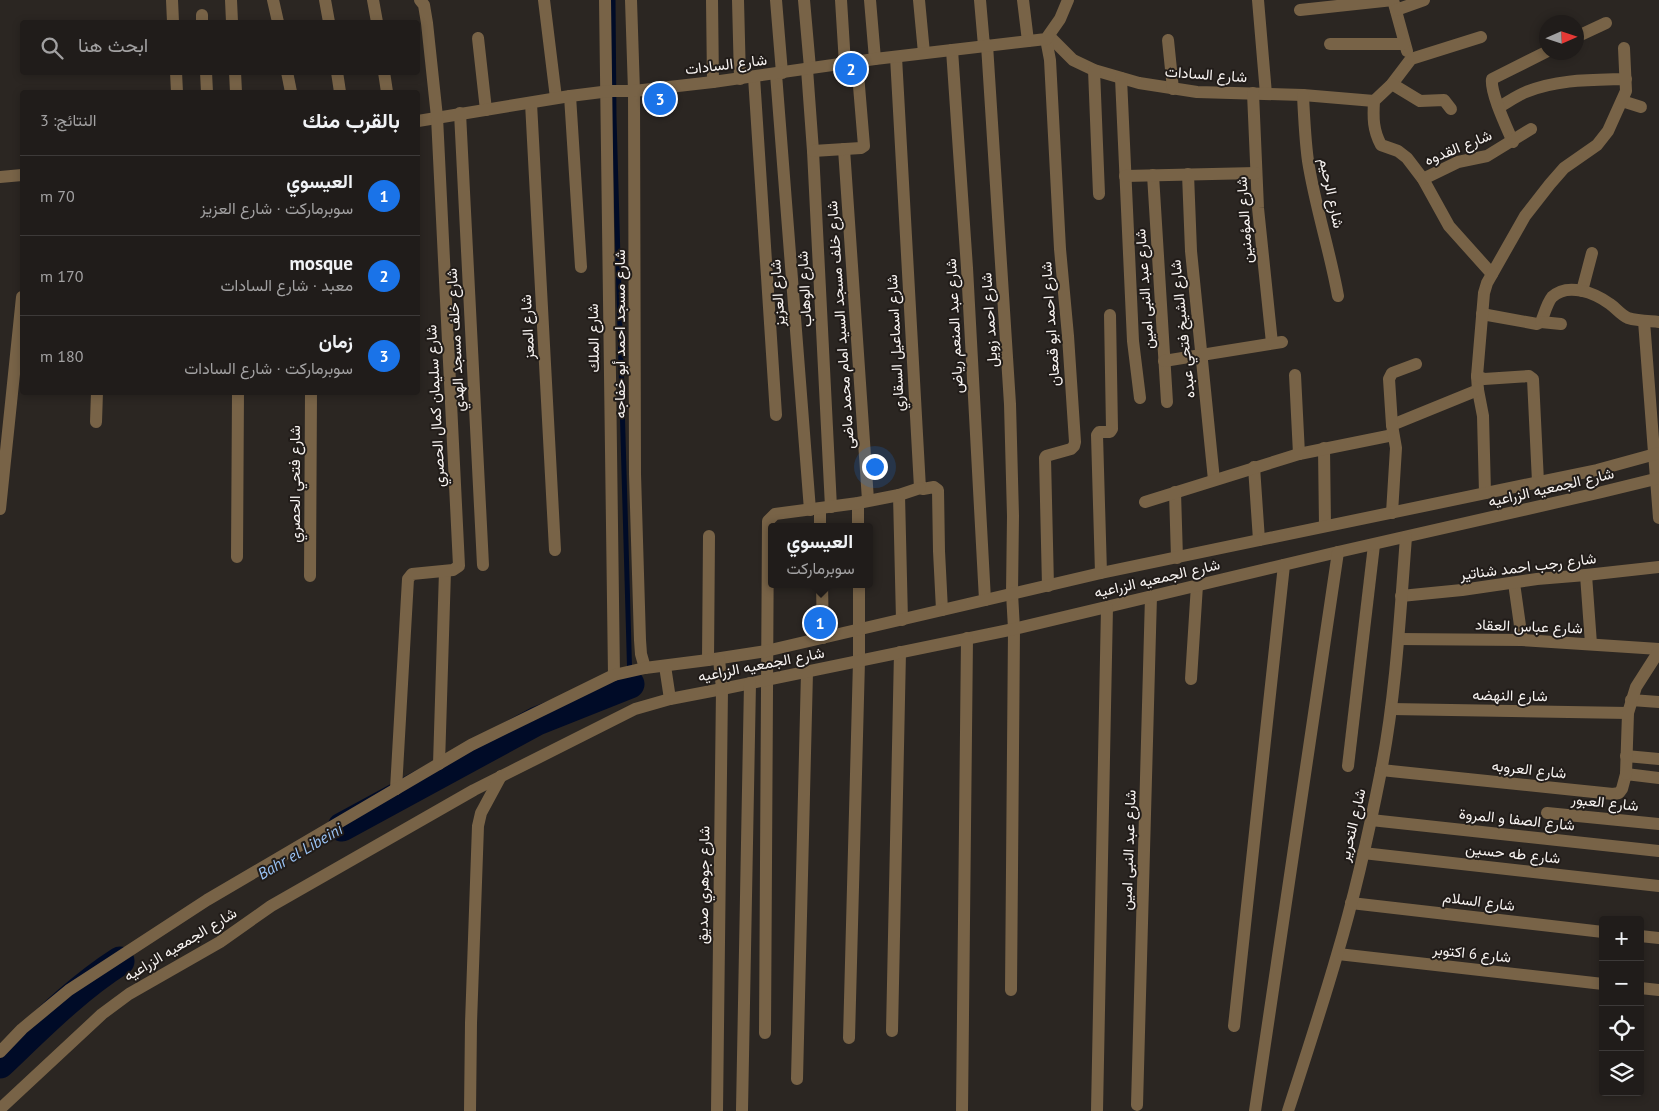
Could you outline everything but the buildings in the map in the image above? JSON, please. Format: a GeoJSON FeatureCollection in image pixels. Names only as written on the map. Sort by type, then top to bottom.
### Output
{"type":"FeatureCollection","features":[{"type":"Feature","properties":{"kind":"street"},"geometry":{"type":"LineString","coordinates":[[172,0],[173,20]]}},
{"type":"Feature","properties":{"kind":"street"},"geometry":{"type":"LineString","coordinates":[[231,0],[232,20]]}},
{"type":"Feature","properties":{"kind":"street"},"geometry":{"type":"LineString","coordinates":[[273,0],[278,20]]}},
{"type":"Feature","properties":{"kind":"street"},"geometry":{"type":"LineString","coordinates":[[325,0],[329,20]]}},
{"type":"Feature","properties":{"kind":"street"},"geometry":{"type":"LineString","coordinates":[[373,0],[377,20]]}},
{"type":"Feature","properties":{"kind":"street"},"geometry":{"type":"LineString","coordinates":[[420,0],[426,14],[437,117]]}},
{"type":"Feature","properties":{"kind":"street"},"geometry":{"type":"LineString","coordinates":[[544,0],[556,98]]}},
{"type":"Feature","properties":{"kind":"street","name":"شارع الملك"},"geometry":{"type":"LineString","coordinates":[[605,0],[608,92],[614,675]]}},
{"type":"Feature","properties":{"kind":"street","name":"شارع مسجد احمد أبو خفاجه"},"geometry":{"type":"LineString","coordinates":[[631,0],[635,474],[640,640],[645,668]]}},
{"type":"Feature","properties":{"kind":"street"},"geometry":{"type":"LineString","coordinates":[[712,0],[713,82]]}},
{"type":"Feature","properties":{"kind":"street"},"geometry":{"type":"LineString","coordinates":[[738,0],[740,79]]}},
{"type":"Feature","properties":{"kind":"street","name":"شارع العزيز"},"geometry":{"type":"LineString","coordinates":[[776,0],[779,74],[820,523]]}},
{"type":"Feature","properties":{"kind":"street","name":"شارع الوهاب"},"geometry":{"type":"LineString","coordinates":[[804,0],[813,151],[820,509]]}},
{"type":"Feature","properties":{"kind":"street"},"geometry":{"type":"LineString","coordinates":[[813,151],[861,148],[864,146],[840,0]]}},
{"type":"Feature","properties":{"kind":"street"},"geometry":{"type":"LineString","coordinates":[[870,0],[875,59]]}},
{"type":"Feature","properties":{"kind":"street"},"geometry":{"type":"LineString","coordinates":[[919,0],[924,53]]}},
{"type":"Feature","properties":{"kind":"street","name":"شارع احمد زويل"},"geometry":{"type":"LineString","coordinates":[[980,0],[985,45],[1010,404],[1014,629],[1011,990]]}},
{"type":"Feature","properties":{"kind":"street"},"geometry":{"type":"LineString","coordinates":[[1023,0],[1041,39]]}},
{"type":"Feature","properties":{"kind":"street"},"geometry":{"type":"LineString","coordinates":[[1041,39],[1068,0]]}},
{"type":"Feature","properties":{"kind":"street"},"geometry":{"type":"LineString","coordinates":[[1258,0],[1266,94]]}},
{"type":"Feature","properties":{"kind":"street"},"geometry":{"type":"LineString","coordinates":[[1300,10],[1424,0]]}},
{"type":"Feature","properties":{"kind":"street"},"geometry":{"type":"LineString","coordinates":[[1394,3],[1404,44],[1411,60]]}},
{"type":"Feature","properties":{"kind":"street"},"geometry":{"type":"LineString","coordinates":[[1584,33],[1606,23]]}},
{"type":"Feature","properties":{"kind":"street"},"geometry":{"type":"LineString","coordinates":[[1481,37],[1411,60],[1392,84],[1374,101],[1374,127],[1381,145],[1398,151],[1407,158],[1423,179],[1449,226],[1492,274]]}},
{"type":"Feature","properties":{"kind":"street"},"geometry":{"type":"LineString","coordinates":[[478,38],[486,110]]}},
{"type":"Feature","properties":{"kind":"street","name":"شارع السادات"},"geometry":{"type":"LineString","coordinates":[[420,121],[570,96],[740,79],[896,56],[1041,39],[1073,60],[1094,70],[1173,89],[1217,93],[1302,95],[1374,101]]}},
{"type":"Feature","properties":{"kind":"street","name":"شارع احمد ابو قمعان"},"geometry":{"type":"LineString","coordinates":[[1041,39],[1050,60],[1060,249],[1075,442],[1071,448],[1045,458],[1048,586]]}},
{"type":"Feature","properties":{"kind":"street"},"geometry":{"type":"LineString","coordinates":[[1168,40],[1173,89]]}},
{"type":"Feature","properties":{"kind":"street"},"geometry":{"type":"LineString","coordinates":[[1330,44],[1404,44]]}},
{"type":"Feature","properties":{"kind":"street"},"geometry":{"type":"LineString","coordinates":[[1485,493],[1484,416],[1477,376],[1484,293],[1492,274],[1525,216],[1564,168],[1603,139],[1626,91],[1624,48]]}},
{"type":"Feature","properties":{"kind":"street","name":"شارع عبد المنعم رياض"},"geometry":{"type":"LineString","coordinates":[[952,50],[967,268],[985,600]]}},
{"type":"Feature","properties":{"kind":"street","name":"شارع اسماعيل السقاري"},"geometry":{"type":"LineString","coordinates":[[896,56],[920,488]]}},
{"type":"Feature","properties":{"kind":"street"},"geometry":{"type":"LineString","coordinates":[[1513,142],[1499,107],[1492,79],[1539,56]]}},
{"type":"Feature","properties":{"kind":"street"},"geometry":{"type":"LineString","coordinates":[[1094,70],[1099,194]]}},
{"type":"Feature","properties":{"kind":"street"},"geometry":{"type":"LineString","coordinates":[[176,75],[177,90]]}},
{"type":"Feature","properties":{"kind":"street"},"geometry":{"type":"LineString","coordinates":[[206,75],[207,90]]}},
{"type":"Feature","properties":{"kind":"street"},"geometry":{"type":"LineString","coordinates":[[235,75],[236,90]]}},
{"type":"Feature","properties":{"kind":"street"},"geometry":{"type":"LineString","coordinates":[[288,75],[291,90]]}},
{"type":"Feature","properties":{"kind":"street"},"geometry":{"type":"LineString","coordinates":[[337,75],[340,90]]}},
{"type":"Feature","properties":{"kind":"street"},"geometry":{"type":"LineString","coordinates":[[384,75],[387,90]]}},
{"type":"Feature","properties":{"kind":"street"},"geometry":{"type":"LineString","coordinates":[[754,77],[776,415]]}},
{"type":"Feature","properties":{"kind":"street"},"geometry":{"type":"LineString","coordinates":[[1121,78],[1133,341],[1140,398]]}},
{"type":"Feature","properties":{"kind":"street"},"geometry":{"type":"LineString","coordinates":[[1499,107],[1524,93],[1546,85],[1572,80],[1626,78]]}},
{"type":"Feature","properties":{"kind":"street"},"geometry":{"type":"LineString","coordinates":[[1392,84],[1420,101],[1444,100],[1451,109]]}},
{"type":"Feature","properties":{"kind":"street","name":"شارع المؤمنين"},"geometry":{"type":"LineString","coordinates":[[1202,354],[1277,343],[1260,243],[1253,93]]}},
{"type":"Feature","properties":{"kind":"street","name":"شارع الرحيم"},"geometry":{"type":"LineString","coordinates":[[1302,95],[1308,161],[1323,230],[1333,265],[1338,296]]}},
{"type":"Feature","properties":{"kind":"street"},"geometry":{"type":"LineString","coordinates":[[570,96],[581,267]]}},
{"type":"Feature","properties":{"kind":"street"},"geometry":{"type":"LineString","coordinates":[[1622,101],[1641,108]]}},
{"type":"Feature","properties":{"kind":"street","name":"شارع المعز"},"geometry":{"type":"LineString","coordinates":[[531,103],[555,550]]}},
{"type":"Feature","properties":{"kind":"street","name":"شارع خلف مسجد الهدي"},"geometry":{"type":"LineString","coordinates":[[460,113],[483,565]]}},
{"type":"Feature","properties":{"kind":"street","name":"شارع سليمان كمال الحصري"},"geometry":{"type":"LineString","coordinates":[[437,117],[460,566],[453,570],[445,571]]}},
{"type":"Feature","properties":{"kind":"street","name":"شارع القدوه"},"geometry":{"type":"LineString","coordinates":[[1423,179],[1458,162],[1487,156],[1513,142],[1531,129]]}},
{"type":"Feature","properties":{"kind":"street","name":"شارع خلف مسجد السيد امام محمد ماضى"},"geometry":{"type":"LineString","coordinates":[[844,148],[863,502],[859,523]]}},
{"type":"Feature","properties":{"kind":"street"},"geometry":{"type":"LineString","coordinates":[[1125,176],[1256,173]]}},
{"type":"Feature","properties":{"kind":"street","name":"شارع الشيخ فتحي عبده"},"geometry":{"type":"LineString","coordinates":[[1188,174],[1191,251],[1214,480]]}},
{"type":"Feature","properties":{"kind":"street"},"geometry":{"type":"LineString","coordinates":[[0,177],[20,175]]}},
{"type":"Feature","properties":{"kind":"street","name":"شارع عبد النبى امين"},"geometry":{"type":"LineString","coordinates":[[1153,175],[1167,402]]}},
{"type":"Feature","properties":{"kind":"street"},"geometry":{"type":"LineString","coordinates":[[1582,291],[1592,253]]}},
{"type":"Feature","properties":{"kind":"street"},"geometry":{"type":"LineString","coordinates":[[1540,322],[1552,298],[1567,291],[1582,291],[1602,298],[1627,317],[1659,322]]}},
{"type":"Feature","properties":{"kind":"street"},"geometry":{"type":"LineString","coordinates":[[1482,314],[1535,324],[1540,322],[1561,324]]}},
{"type":"Feature","properties":{"kind":"street"},"geometry":{"type":"LineString","coordinates":[[1101,573],[1096,435],[1099,432],[1110,432],[1112,430],[1110,315]]}},
{"type":"Feature","properties":{"kind":"street"},"geometry":{"type":"LineString","coordinates":[[0,510],[20,316]]}},
{"type":"Feature","properties":{"kind":"street"},"geometry":{"type":"LineString","coordinates":[[1644,321],[1657,454],[1659,518]]}},
{"type":"Feature","properties":{"kind":"street"},"geometry":{"type":"LineString","coordinates":[[1164,361],[1202,354]]}},
{"type":"Feature","properties":{"kind":"street"},"geometry":{"type":"LineString","coordinates":[[1392,513],[1396,448],[1390,376],[1392,373],[1416,364]]}},
{"type":"Feature","properties":{"kind":"street"},"geometry":{"type":"LineString","coordinates":[[1295,375],[1299,454]]}},
{"type":"Feature","properties":{"kind":"street"},"geometry":{"type":"LineString","coordinates":[[1477,376],[1484,379],[1529,376],[1533,379],[1538,482]]}},
{"type":"Feature","properties":{"kind":"street"},"geometry":{"type":"LineString","coordinates":[[1144,502],[1254,467],[1393,430],[1478,390]]}},
{"type":"Feature","properties":{"kind":"street"},"geometry":{"type":"LineString","coordinates":[[96,422],[97,395]]}},
{"type":"Feature","properties":{"kind":"street"},"geometry":{"type":"LineString","coordinates":[[237,557],[238,395]]}},
{"type":"Feature","properties":{"kind":"street","name":"شارع فتحي الحصري"},"geometry":{"type":"LineString","coordinates":[[310,576],[311,395]]}},
{"type":"Feature","properties":{"kind":"street"},"geometry":{"type":"LineString","coordinates":[[1324,448],[1325,526]]}},
{"type":"Feature","properties":{"kind":"street","name":"شارع الجمعيه الزراعيه"},"geometry":{"type":"LineString","coordinates":[[0,1052],[22,1029],[69,990],[206,900],[471,745],[614,675],[645,668],[714,660],[766,651],[1101,573],[1597,470],[1657,454]]}},
{"type":"Feature","properties":{"kind":"street"},"geometry":{"type":"LineString","coordinates":[[1254,467],[1259,540]]}},
{"type":"Feature","properties":{"kind":"street","name":"شارع الجمعيه الزراعيه"},"geometry":{"type":"LineString","coordinates":[[0,1109],[102,1014],[129,994],[220,942],[271,906],[474,790],[635,709],[670,698],[722,690],[1014,629],[1284,564],[1374,545],[1657,478]]}},
{"type":"Feature","properties":{"kind":"street"},"geometry":{"type":"LineString","coordinates":[[764,1033],[768,521],[774,514],[863,502],[934,486],[938,490],[942,610]]}},
{"type":"Feature","properties":{"kind":"street"},"geometry":{"type":"LineString","coordinates":[[1175,492],[1177,558]]}},
{"type":"Feature","properties":{"kind":"street"},"geometry":{"type":"LineString","coordinates":[[899,495],[902,620]]}},
{"type":"Feature","properties":{"kind":"street","name":"شارع جوهري صديق"},"geometry":{"type":"LineString","coordinates":[[709,536],[714,660],[722,690],[717,1111]]}},
{"type":"Feature","properties":{"kind":"street","name":"شارع التحرير"},"geometry":{"type":"LineString","coordinates":[[1288,1111],[1338,954],[1371,820],[1391,709],[1399,639],[1406,537]]}},
{"type":"Feature","properties":{"kind":"street"},"geometry":{"type":"LineString","coordinates":[[1348,766],[1374,545]]}},
{"type":"Feature","properties":{"kind":"street"},"geometry":{"type":"LineString","coordinates":[[1255,1111],[1338,552]]}},
{"type":"Feature","properties":{"kind":"street"},"geometry":{"type":"LineString","coordinates":[[1234,1026],[1284,564]]}},
{"type":"Feature","properties":{"kind":"street","name":"شارع رجب احمد شناتير"},"geometry":{"type":"LineString","coordinates":[[1401,596],[1536,579],[1659,567]]}},
{"type":"Feature","properties":{"kind":"street"},"geometry":{"type":"LineString","coordinates":[[396,789],[408,579],[409,575],[445,571],[439,764]]}},
{"type":"Feature","properties":{"kind":"street"},"geometry":{"type":"LineString","coordinates":[[1586,575],[1591,644]]}},
{"type":"Feature","properties":{"kind":"street"},"geometry":{"type":"LineString","coordinates":[[1514,583],[1522,640]]}},
{"type":"Feature","properties":{"kind":"street"},"geometry":{"type":"LineString","coordinates":[[1191,679],[1197,585]]}},
{"type":"Feature","properties":{"kind":"street"},"geometry":{"type":"LineString","coordinates":[[822,588],[823,638]]}},
{"type":"Feature","properties":{"kind":"street"},"geometry":{"type":"LineString","coordinates":[[849,1038],[860,630],[859,588]]}},
{"type":"Feature","properties":{"kind":"street","name":"شارع عبد النبى امين"},"geometry":{"type":"LineString","coordinates":[[1137,1105],[1151,596]]}},
{"type":"Feature","properties":{"kind":"street"},"geometry":{"type":"LineString","coordinates":[[1097,1111],[1107,607]]}},
{"type":"Feature","properties":{"kind":"street"},"geometry":{"type":"LineString","coordinates":[[962,1111],[967,638]]}},
{"type":"Feature","properties":{"kind":"street","name":"شارع عباس العقاد"},"geometry":{"type":"LineString","coordinates":[[1399,639],[1522,640],[1659,650]]}},
{"type":"Feature","properties":{"kind":"street"},"geometry":{"type":"LineString","coordinates":[[1659,650],[1636,687],[1631,700],[1628,713],[1626,756],[1626,774],[1659,778]]}},
{"type":"Feature","properties":{"kind":"street"},"geometry":{"type":"LineString","coordinates":[[892,1032],[900,652]]}},
{"type":"Feature","properties":{"kind":"street"},"geometry":{"type":"LineString","coordinates":[[665,666],[670,698]]}},
{"type":"Feature","properties":{"kind":"street"},"geometry":{"type":"LineString","coordinates":[[797,1079],[807,672]]}},
{"type":"Feature","properties":{"kind":"street"},"geometry":{"type":"LineString","coordinates":[[742,1110],[750,683]]}},
{"type":"Feature","properties":{"kind":"street"},"geometry":{"type":"LineString","coordinates":[[1631,700],[1659,702]]}},
{"type":"Feature","properties":{"kind":"street","name":"شارع النهضه"},"geometry":{"type":"LineString","coordinates":[[1391,709],[1628,713]]}},
{"type":"Feature","properties":{"kind":"street"},"geometry":{"type":"LineString","coordinates":[[1626,756],[1659,759]]}},
{"type":"Feature","properties":{"kind":"street","name":"شارع العروبه"},"geometry":{"type":"LineString","coordinates":[[1381,770],[1614,794],[1621,792],[1626,774]]}},
{"type":"Feature","properties":{"kind":"street"},"geometry":{"type":"LineString","coordinates":[[470,1111],[478,826],[481,813],[501,776]]}},
{"type":"Feature","properties":{"kind":"street","name":"شارع العبور"},"geometry":{"type":"LineString","coordinates":[[1548,813],[1659,824]]}},
{"type":"Feature","properties":{"kind":"street","name":"شارع الصفا و المروة"},"geometry":{"type":"LineString","coordinates":[[1371,820],[1659,851]]}},
{"type":"Feature","properties":{"kind":"street","name":"شارع طه حسين"},"geometry":{"type":"LineString","coordinates":[[1363,853],[1659,886]]}},
{"type":"Feature","properties":{"kind":"street","name":"شارع السلام"},"geometry":{"type":"LineString","coordinates":[[1351,903],[1599,932]]}},
{"type":"Feature","properties":{"kind":"street"},"geometry":{"type":"LineString","coordinates":[[1644,936],[1659,938]]}},
{"type":"Feature","properties":{"kind":"street","name":"شارع 6 اكتوبر"},"geometry":{"type":"LineString","coordinates":[[1338,954],[1599,984]]}},
{"type":"Feature","properties":{"kind":"street"},"geometry":{"type":"LineString","coordinates":[[1644,988],[1659,990]]}},
{"type":"Feature","properties":{"kind":"waterway"},"geometry":{"type":"LineString","coordinates":[[613,0],[614,117],[630,684]]}},
{"type":"Feature","properties":{"kind":"waterway","name":"Bahr el Libeini"},"geometry":{"type":"LineString","coordinates":[[342,827],[537,721],[630,684]]}},
{"type":"Feature","properties":{"kind":"waterway","name":"Bahr el Libeini"},"geometry":{"type":"LineString","coordinates":[[0,1064],[73,996],[120,961]]}},
{"type":"Feature","properties":{"kind":"place","name":"mosque"},"geometry":{"type":"Point","coordinates":[851,69]}},
{"type":"Feature","properties":{"kind":"place","name":"زمان"},"geometry":{"type":"Point","coordinates":[660,99]}},
{"type":"Feature","properties":{"kind":"place","name":"العيسوي"},"geometry":{"type":"Point","coordinates":[820,623]}}]}
